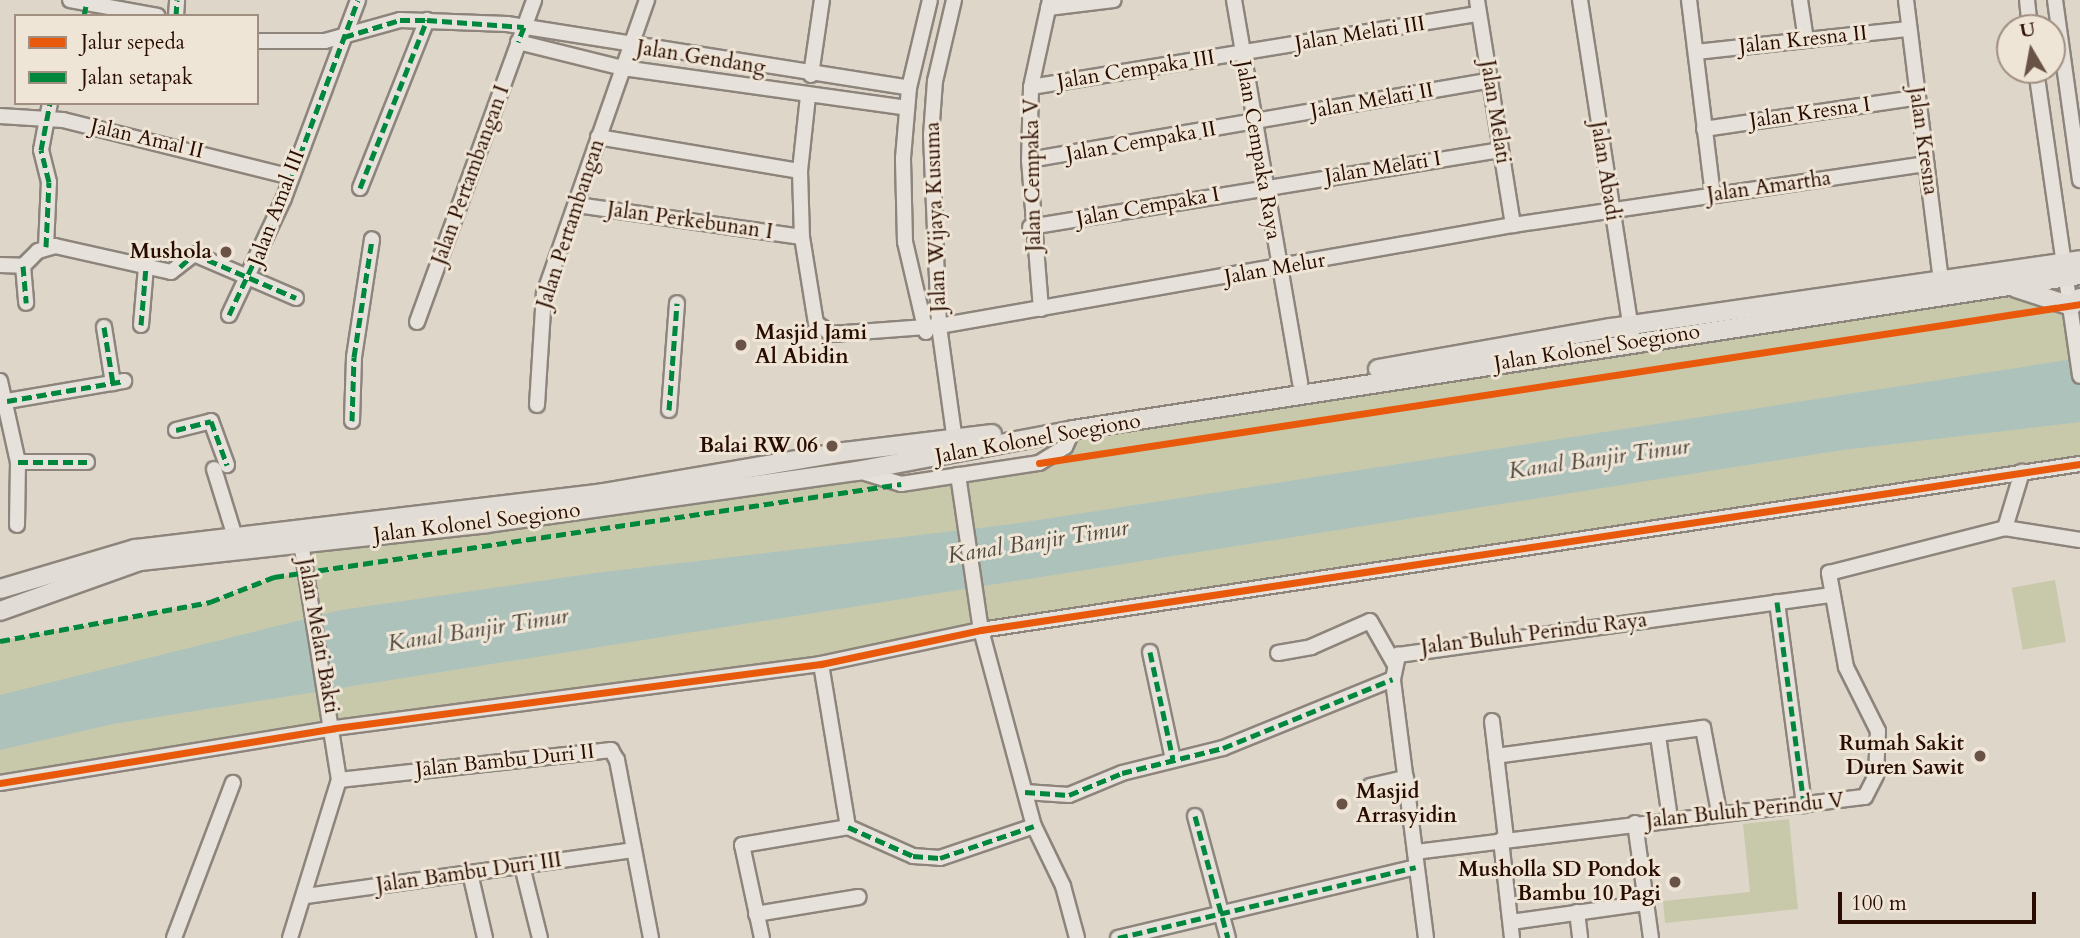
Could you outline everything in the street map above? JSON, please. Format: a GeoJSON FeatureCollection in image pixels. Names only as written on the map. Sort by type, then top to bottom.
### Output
{"type":"FeatureCollection","features":[{"type":"Feature","properties":{"kind":"main road","name":"Jalan Kolonel Soegiono"},"geometry":{"type":"LineString","coordinates":[[0,611],[140,561],[301,543],[857,471],[1073,430],[1632,333],[1941,282],[2073,269]]}},
{"type":"Feature","properties":{"kind":"main road","name":"Jalan Kolonel Soegiono"},"geometry":{"type":"LineString","coordinates":[[0,589],[135,549],[589,495],[844,452],[955,441],[1300,383],[1632,333],[2012,287],[2073,269]]}},
{"type":"Feature","properties":{"kind":"main road"},"geometry":{"type":"LineString","coordinates":[[2012,287],[2074,305]]}},
{"type":"Feature","properties":{"kind":"street"},"geometry":{"type":"LineString","coordinates":[[70,0],[85,11],[129,14]]}},
{"type":"Feature","properties":{"kind":"street","name":"Jalan Amal III"},"geometry":{"type":"LineString","coordinates":[[46,247],[175,271],[194,254],[249,279],[358,0]]}},
{"type":"Feature","properties":{"kind":"street"},"geometry":{"type":"LineString","coordinates":[[524,27],[534,0]]}},
{"type":"Feature","properties":{"kind":"street","name":"Jalan Pertambangan"},"geometry":{"type":"LineString","coordinates":[[537,405],[544,294],[647,0]]}},
{"type":"Feature","properties":{"kind":"street"},"geometry":{"type":"LineString","coordinates":[[811,75],[822,0]]}},
{"type":"Feature","properties":{"kind":"street","name":"Jalan Wijaya Kusuma"},"geometry":{"type":"LineString","coordinates":[[930,0],[909,88],[905,242],[922,327],[942,352]]}},
{"type":"Feature","properties":{"kind":"street","name":"Jalan Wijaya Kusuma"},"geometry":{"type":"LineString","coordinates":[[954,0],[935,81],[931,135],[939,326],[955,441]]}},
{"type":"Feature","properties":{"kind":"street"},"geometry":{"type":"LineString","coordinates":[[1049,4],[1114,0]]}},
{"type":"Feature","properties":{"kind":"street","name":"Jalan Cempaka Raya"},"geometry":{"type":"LineString","coordinates":[[1234,0],[1241,53],[1300,383]]}},
{"type":"Feature","properties":{"kind":"street","name":"Jalan Abadi"},"geometry":{"type":"LineString","coordinates":[[1580,0],[1632,333]]}},
{"type":"Feature","properties":{"kind":"street"},"geometry":{"type":"LineString","coordinates":[[1689,0],[1713,195]]}},
{"type":"Feature","properties":{"kind":"street"},"geometry":{"type":"LineString","coordinates":[[1800,0],[1806,40]]}},
{"type":"Feature","properties":{"kind":"street","name":"Jalan Kresna"},"geometry":{"type":"LineString","coordinates":[[1906,0],[1915,98],[1927,164],[1941,282]]}},
{"type":"Feature","properties":{"kind":"street"},"geometry":{"type":"LineString","coordinates":[[2055,0],[2077,140],[2080,180]]}},
{"type":"Feature","properties":{"kind":"street","name":"Jalan Cempaka V"},"geometry":{"type":"LineString","coordinates":[[1041,309],[1030,227],[1029,160],[1031,87],[1049,4]]}},
{"type":"Feature","properties":{"kind":"street","name":"Jalan Melati III"},"geometry":{"type":"LineString","coordinates":[[1241,53],[1478,7]]}},
{"type":"Feature","properties":{"kind":"street","name":"Jalan Melati"},"geometry":{"type":"LineString","coordinates":[[1478,7],[1513,225]]}},
{"type":"Feature","properties":{"kind":"street","name":"Jalan Gendang"},"geometry":{"type":"LineString","coordinates":[[259,41],[344,37],[400,20],[524,27],[630,47],[909,88]]}},
{"type":"Feature","properties":{"kind":"street"},"geometry":{"type":"LineString","coordinates":[[360,188],[425,20]]}},
{"type":"Feature","properties":{"kind":"street","name":"Jalan Pertambangan I"},"geometry":{"type":"LineString","coordinates":[[417,322],[524,27]]}},
{"type":"Feature","properties":{"kind":"street","name":"Jalan Kresna II"},"geometry":{"type":"LineString","coordinates":[[1696,51],[1909,29]]}},
{"type":"Feature","properties":{"kind":"street","name":"Jalan Gendang"},"geometry":{"type":"LineString","coordinates":[[518,42],[623,68],[907,108]]}},
{"type":"Feature","properties":{"kind":"street","name":"Jalan Cempaka III"},"geometry":{"type":"LineString","coordinates":[[1031,87],[1241,53]]}},
{"type":"Feature","properties":{"kind":"street","name":"Jalan Melati II"},"geometry":{"type":"LineString","coordinates":[[1254,122],[1490,80]]}},
{"type":"Feature","properties":{"kind":"street"},"geometry":{"type":"LineString","coordinates":[[2039,84],[2073,269],[2080,376]]}},
{"type":"Feature","properties":{"kind":"street"},"geometry":{"type":"LineString","coordinates":[[802,237],[800,171],[808,96]]}},
{"type":"Feature","properties":{"kind":"street","name":"Jalan Kresna I"},"geometry":{"type":"LineString","coordinates":[[1704,128],[1915,98]]}},
{"type":"Feature","properties":{"kind":"street"},"geometry":{"type":"LineString","coordinates":[[0,265],[23,266],[46,247],[50,182],[41,150],[49,110]]}},
{"type":"Feature","properties":{"kind":"street","name":"Jalan Amal II"},"geometry":{"type":"LineString","coordinates":[[0,116],[49,110],[291,177]]}},
{"type":"Feature","properties":{"kind":"street","name":"Jalan Cempaka II"},"geometry":{"type":"LineString","coordinates":[[1029,160],[1254,122]]}},
{"type":"Feature","properties":{"kind":"street"},"geometry":{"type":"LineString","coordinates":[[2050,145],[2061,133],[2077,140]]}},
{"type":"Feature","properties":{"kind":"street"},"geometry":{"type":"LineString","coordinates":[[598,137],[800,171]]}},
{"type":"Feature","properties":{"kind":"street","name":"Jalan Melati I"},"geometry":{"type":"LineString","coordinates":[[1265,187],[1500,149]]}},
{"type":"Feature","properties":{"kind":"street","name":"Jalan Amartha"},"geometry":{"type":"LineString","coordinates":[[1611,210],[1927,164]]}},
{"type":"Feature","properties":{"kind":"street","name":"Jalan Cempaka I"},"geometry":{"type":"LineString","coordinates":[[1030,227],[1265,187]]}},
{"type":"Feature","properties":{"kind":"street","name":"Jalan Perkebunan I"},"geometry":{"type":"LineString","coordinates":[[577,205],[802,237]]}},
{"type":"Feature","properties":{"kind":"street","name":"Jalan Melur"},"geometry":{"type":"LineString","coordinates":[[802,237],[816,323],[822,329],[843,334],[939,326],[1611,210]]}},
{"type":"Feature","properties":{"kind":"street"},"geometry":{"type":"LineString","coordinates":[[352,421],[354,357],[372,239]]}},
{"type":"Feature","properties":{"kind":"street"},"geometry":{"type":"LineString","coordinates":[[23,266],[26,303]]}},
{"type":"Feature","properties":{"kind":"street"},"geometry":{"type":"LineString","coordinates":[[141,324],[146,267]]}},
{"type":"Feature","properties":{"kind":"street"},"geometry":{"type":"LineString","coordinates":[[229,315],[249,279],[296,298]]}},
{"type":"Feature","properties":{"kind":"street"},"geometry":{"type":"LineString","coordinates":[[669,410],[677,303]]}},
{"type":"Feature","properties":{"kind":"street"},"geometry":{"type":"LineString","coordinates":[[7,401],[118,382],[104,327]]}},
{"type":"Feature","properties":{"kind":"street"},"geometry":{"type":"LineString","coordinates":[[0,381],[7,401],[18,462],[17,525]]}},
{"type":"Feature","properties":{"kind":"street"},"geometry":{"type":"LineString","coordinates":[[176,430],[211,421],[235,537]]}},
{"type":"Feature","properties":{"kind":"street"},"geometry":{"type":"LineString","coordinates":[[857,471],[901,484],[959,481],[1039,463],[1065,447],[1073,430]]}},
{"type":"Feature","properties":{"kind":"street"},"geometry":{"type":"LineString","coordinates":[[18,462],[87,462]]}},
{"type":"Feature","properties":{"kind":"street"},"geometry":{"type":"LineString","coordinates":[[0,783],[336,732],[821,664],[981,630],[2080,464]]}},
{"type":"Feature","properties":{"kind":"street"},"geometry":{"type":"LineString","coordinates":[[2005,528],[2022,472]]}},
{"type":"Feature","properties":{"kind":"street"},"geometry":{"type":"LineString","coordinates":[[959,481],[981,630],[1034,826],[1063,887],[1077,938]]}},
{"type":"Feature","properties":{"kind":"street"},"geometry":{"type":"LineString","coordinates":[[1830,595],[1828,575],[1835,568],[2005,528],[2080,540]]}},
{"type":"Feature","properties":{"kind":"street","name":"Jalan Melati Bakti"},"geometry":{"type":"LineString","coordinates":[[290,938],[306,896],[338,774],[336,732],[301,543]]}},
{"type":"Feature","properties":{"kind":"street","name":"Jalan Buluh Perindu Raya"},"geometry":{"type":"LineString","coordinates":[[1426,938],[1393,679],[1394,663],[1406,651],[1830,595]]}},
{"type":"Feature","properties":{"kind":"street","name":"Jalan Buluh Perindu V"},"geometry":{"type":"LineString","coordinates":[[1118,938],[1415,859],[1503,840],[1719,812],[1865,797],[1876,775],[1877,727],[1846,667],[1830,595]]}},
{"type":"Feature","properties":{"kind":"street"},"geometry":{"type":"LineString","coordinates":[[1777,602],[1804,805]]}},
{"type":"Feature","properties":{"kind":"street"},"geometry":{"type":"LineString","coordinates":[[1278,653],[1311,647],[1370,621],[1394,663]]}},
{"type":"Feature","properties":{"kind":"street"},"geometry":{"type":"LineString","coordinates":[[1150,652],[1173,760]]}},
{"type":"Feature","properties":{"kind":"street"},"geometry":{"type":"LineString","coordinates":[[821,664],[848,827]]}},
{"type":"Feature","properties":{"kind":"street"},"geometry":{"type":"LineString","coordinates":[[1025,792],[1069,795],[1173,760],[1223,748],[1393,679]]}},
{"type":"Feature","properties":{"kind":"street"},"geometry":{"type":"LineString","coordinates":[[1492,721],[1512,938]]}},
{"type":"Feature","properties":{"kind":"street"},"geometry":{"type":"LineString","coordinates":[[1496,756],[1706,729],[1719,812]]}},
{"type":"Feature","properties":{"kind":"street"},"geometry":{"type":"LineString","coordinates":[[1658,736],[1670,818]]}},
{"type":"Feature","properties":{"kind":"street","name":"Jalan Bambu Duri II"},"geometry":{"type":"LineString","coordinates":[[338,774],[611,750],[617,760],[633,850]]}},
{"type":"Feature","properties":{"kind":"street"},"geometry":{"type":"LineString","coordinates":[[1370,786],[1406,778]]}},
{"type":"Feature","properties":{"kind":"street"},"geometry":{"type":"LineString","coordinates":[[174,938],[233,783]]}},
{"type":"Feature","properties":{"kind":"street"},"geometry":{"type":"LineString","coordinates":[[1195,816],[1228,938]]}},
{"type":"Feature","properties":{"kind":"street"},"geometry":{"type":"LineString","coordinates":[[1635,823],[1651,938]]}},
{"type":"Feature","properties":{"kind":"street"},"geometry":{"type":"LineString","coordinates":[[762,938],[741,850],[746,841],[848,827],[913,856],[940,858],[1034,826]]}},
{"type":"Feature","properties":{"kind":"street"},"geometry":{"type":"LineString","coordinates":[[633,850],[651,938]]}},
{"type":"Feature","properties":{"kind":"street","name":"Jalan Bambu Duri III"},"geometry":{"type":"LineString","coordinates":[[306,896],[633,850]]}},
{"type":"Feature","properties":{"kind":"street"},"geometry":{"type":"LineString","coordinates":[[522,866],[540,938]]}},
{"type":"Feature","properties":{"kind":"street"},"geometry":{"type":"LineString","coordinates":[[470,873],[485,938]]}},
{"type":"Feature","properties":{"kind":"street"},"geometry":{"type":"LineString","coordinates":[[756,914],[859,897]]}},
{"type":"Feature","properties":{"kind":"street"},"geometry":{"type":"LineString","coordinates":[[1510,922],[1646,903]]}},
{"type":"Feature","properties":{"kind":"street"},"geometry":{"type":"LineString","coordinates":[[1577,912],[1580,938]]}},
{"type":"Feature","properties":{"kind":"green space"},"geometry":{"type":"Polygon","coordinates":[[[2080,275],[2080,464],[981,630],[821,664],[335,728],[0,785],[0,641],[210,602],[274,577],[305,573],[301,543],[857,471],[901,484],[1039,463],[1073,430],[2080,275]],[[2071,305],[1335,417],[2069,306],[2071,305]]]}},
{"type":"Feature","properties":{"kind":"green space"},"geometry":{"type":"Polygon","coordinates":[[[2055,580],[2066,642],[2023,650],[2012,588],[2055,580]]]}},
{"type":"Feature","properties":{"kind":"green space"},"geometry":{"type":"Polygon","coordinates":[[[1789,819],[1798,909],[1665,923],[1663,901],[1750,892],[1743,824],[1789,819]]]}},
{"type":"Feature","properties":{"kind":"water","name":"Kanal Banjir Timur"},"geometry":{"type":"Polygon","coordinates":[[[2080,358],[2080,422],[1842,450],[113,724],[0,750],[0,695],[341,610],[595,573],[1013,524],[2080,358]]]}},
{"type":"Feature","properties":{"kind":"marked path"},"geometry":{"type":"LineString","coordinates":[[176,14],[177,0]]}},
{"type":"Feature","properties":{"kind":"marked path"},"geometry":{"type":"LineString","coordinates":[[229,315],[284,198],[358,0]]}},
{"type":"Feature","properties":{"kind":"marked path"},"geometry":{"type":"LineString","coordinates":[[84,14],[86,6]]}},
{"type":"Feature","properties":{"kind":"marked path"},"geometry":{"type":"LineString","coordinates":[[344,37],[400,20],[427,20],[524,27],[518,42]]}},
{"type":"Feature","properties":{"kind":"marked path"},"geometry":{"type":"LineString","coordinates":[[360,188],[427,20]]}},
{"type":"Feature","properties":{"kind":"marked path"},"geometry":{"type":"LineString","coordinates":[[46,247],[49,182],[41,150],[50,105]]}},
{"type":"Feature","properties":{"kind":"marked path"},"geometry":{"type":"LineString","coordinates":[[352,421],[354,357],[372,239]]}},
{"type":"Feature","properties":{"kind":"marked path"},"geometry":{"type":"LineString","coordinates":[[180,267],[194,254],[296,298]]}},
{"type":"Feature","properties":{"kind":"marked path"},"geometry":{"type":"LineString","coordinates":[[23,266],[26,303]]}},
{"type":"Feature","properties":{"kind":"marked path"},"geometry":{"type":"LineString","coordinates":[[141,325],[146,267]]}},
{"type":"Feature","properties":{"kind":"marked path"},"geometry":{"type":"LineString","coordinates":[[669,410],[677,303]]}},
{"type":"Feature","properties":{"kind":"marked path"},"geometry":{"type":"LineString","coordinates":[[104,327],[113,383]]}},
{"type":"Feature","properties":{"kind":"marked path"},"geometry":{"type":"LineString","coordinates":[[7,401],[124,381]]}},
{"type":"Feature","properties":{"kind":"marked path"},"geometry":{"type":"LineString","coordinates":[[176,430],[211,421],[227,465]]}},
{"type":"Feature","properties":{"kind":"marked path"},"geometry":{"type":"LineString","coordinates":[[18,462],[87,462]]}},
{"type":"Feature","properties":{"kind":"marked path"},"geometry":{"type":"LineString","coordinates":[[0,641],[210,602],[274,577],[901,484]]}},
{"type":"Feature","properties":{"kind":"marked path"},"geometry":{"type":"LineString","coordinates":[[1777,602],[1804,805]]}},
{"type":"Feature","properties":{"kind":"marked path"},"geometry":{"type":"LineString","coordinates":[[1150,652],[1173,759]]}},
{"type":"Feature","properties":{"kind":"marked path"},"geometry":{"type":"LineString","coordinates":[[1025,792],[1069,795],[1122,773],[1223,748],[1393,679]]}},
{"type":"Feature","properties":{"kind":"marked path"},"geometry":{"type":"LineString","coordinates":[[1195,816],[1228,938]]}},
{"type":"Feature","properties":{"kind":"marked path"},"geometry":{"type":"LineString","coordinates":[[848,827],[913,856],[940,858],[1034,826]]}},
{"type":"Feature","properties":{"kind":"marked path"},"geometry":{"type":"LineString","coordinates":[[1118,938],[1416,867]]}},
{"type":"Feature","properties":{"kind":"cycle path"},"geometry":{"type":"LineString","coordinates":[[1039,463],[2080,304]]}},
{"type":"Feature","properties":{"kind":"cycle path"},"geometry":{"type":"LineString","coordinates":[[0,783],[335,728],[821,664],[981,630],[2080,464]]}},
{"type":"Feature","properties":{"kind":"place","name":"Mushola"},"geometry":{"type":"Point","coordinates":[226,252]}},
{"type":"Feature","properties":{"kind":"place","name":"Masjid Jami Al Abidin"},"geometry":{"type":"Point","coordinates":[741,345]}},
{"type":"Feature","properties":{"kind":"place","name":"Balai RW 06"},"geometry":{"type":"Point","coordinates":[832,446]}},
{"type":"Feature","properties":{"kind":"place","name":"Rumah Sakit Duren Sawit"},"geometry":{"type":"Point","coordinates":[1980,756]}},
{"type":"Feature","properties":{"kind":"place","name":"Masjid Arrasyidin"},"geometry":{"type":"Point","coordinates":[1342,804]}},
{"type":"Feature","properties":{"kind":"place","name":"Musholla SD Pondok Bambu 10 Pagi"},"geometry":{"type":"Point","coordinates":[1675,882]}}]}
